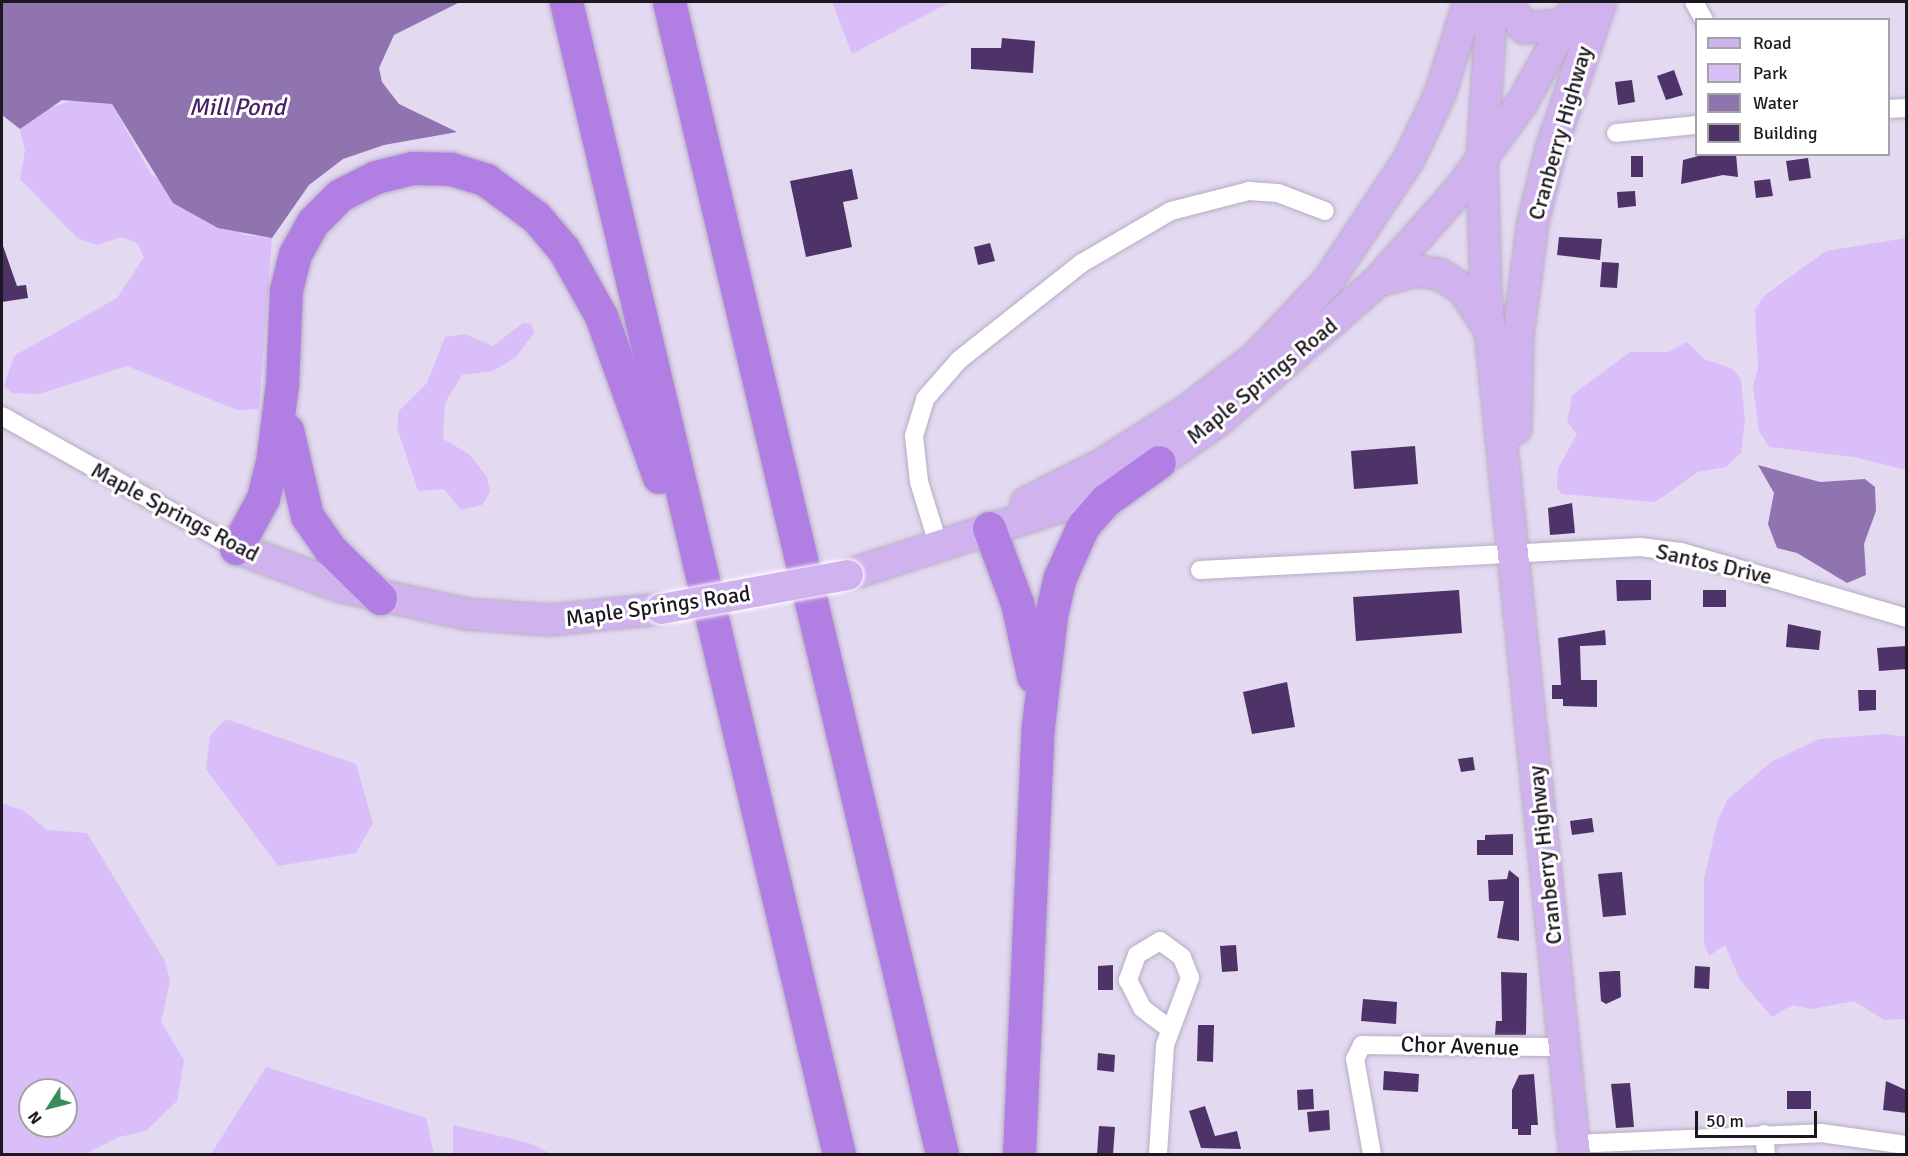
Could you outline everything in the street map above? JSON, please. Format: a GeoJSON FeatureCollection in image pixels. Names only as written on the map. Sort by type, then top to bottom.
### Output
{"type":"FeatureCollection","features":[{"type":"Feature","properties":{"kind":"highway"},"geometry":{"type":"LineString","coordinates":[[566,2],[839,1155]]}},
{"type":"Feature","properties":{"kind":"highway"},"geometry":{"type":"LineString","coordinates":[[669,2],[942,1155]]}},
{"type":"Feature","properties":{"kind":"highway"},"geometry":{"type":"LineString","coordinates":[[236,548],[263,498],[282,384],[289,272],[303,237],[325,208],[357,185],[412,168],[470,174],[503,190],[564,250],[601,316],[732,701]]}},
{"type":"Feature","properties":{"kind":"highway"},"geometry":{"type":"LineString","coordinates":[[282,384],[289,453],[307,516],[330,549],[380,598]]}},
{"type":"Feature","properties":{"kind":"highway"},"geometry":{"type":"LineString","coordinates":[[1019,1155],[1038,726],[1051,615],[1074,540],[1106,500],[1159,462]]}},
{"type":"Feature","properties":{"kind":"highway"},"geometry":{"type":"LineString","coordinates":[[989,528],[1025,632],[1038,726]]}},
{"type":"Feature","properties":{"kind":"main road","name":"Maple Springs Road"},"geometry":{"type":"LineString","coordinates":[[989,528],[1189,409],[1255,358],[1296,317],[1351,252],[1409,159],[1440,94],[1469,2]]}},
{"type":"Feature","properties":{"kind":"main road","name":"Cranberry Highway"},"geometry":{"type":"LineString","coordinates":[[1492,2],[1482,160],[1489,329],[1516,554],[1574,1149]]}},
{"type":"Feature","properties":{"kind":"main road"},"geometry":{"type":"LineString","coordinates":[[1507,2],[1524,28],[1572,13]]}},
{"type":"Feature","properties":{"kind":"main road","name":"Cranberry Highway"},"geometry":{"type":"LineString","coordinates":[[1516,554],[1516,370],[1526,260],[1551,149],[1601,2]]}},
{"type":"Feature","properties":{"kind":"main road","name":"Cranberry Highway"},"geometry":{"type":"LineString","coordinates":[[1482,160],[1572,13]]}},
{"type":"Feature","properties":{"kind":"main road","name":"Maple Springs Road"},"geometry":{"type":"LineString","coordinates":[[236,548],[380,598],[505,618],[588,618],[661,609],[848,575],[939,547],[989,528],[1038,517],[1159,462],[1242,402],[1378,281],[1482,160]]}},
{"type":"Feature","properties":{"kind":"main road"},"geometry":{"type":"LineString","coordinates":[[1378,281],[1415,271],[1439,274],[1463,289],[1489,329]]}},
{"type":"Feature","properties":{"kind":"street"},"geometry":{"type":"LineString","coordinates":[[1694,2],[1703,18]]}},
{"type":"Feature","properties":{"kind":"street"},"geometry":{"type":"LineString","coordinates":[[1890,109],[1906,108]]}},
{"type":"Feature","properties":{"kind":"street"},"geometry":{"type":"LineString","coordinates":[[1616,133],[1695,125]]}},
{"type":"Feature","properties":{"kind":"street"},"geometry":{"type":"LineString","coordinates":[[939,547],[921,488],[914,436],[925,399],[952,366],[1082,262],[1154,218],[1218,195],[1249,191],[1278,193],[1325,211]]}},
{"type":"Feature","properties":{"kind":"street","name":"Maple Springs Road"},"geometry":{"type":"LineString","coordinates":[[2,416],[236,548]]}},
{"type":"Feature","properties":{"kind":"street","name":"Santos Drive"},"geometry":{"type":"LineString","coordinates":[[1516,554],[1640,547],[1682,552],[1906,618]]}},
{"type":"Feature","properties":{"kind":"street"},"geometry":{"type":"LineString","coordinates":[[1200,570],[1516,554]]}},
{"type":"Feature","properties":{"kind":"street"},"geometry":{"type":"LineString","coordinates":[[1158,1155],[1169,1028]]}},
{"type":"Feature","properties":{"kind":"street","name":"Chor Avenue"},"geometry":{"type":"LineString","coordinates":[[1371,1155],[1358,1049],[1376,1042],[1564,1047]]}},
{"type":"Feature","properties":{"kind":"street"},"geometry":{"type":"LineString","coordinates":[[1574,1149],[1764,1134],[1821,1133],[1906,1145]]}},
{"type":"Feature","properties":{"kind":"street"},"geometry":{"type":"LineString","coordinates":[[1764,1134],[1766,1155]]}},
{"type":"Feature","properties":{"kind":"green space"},"geometry":{"type":"Polygon","coordinates":[[[832,2],[950,2],[852,54],[832,2]]]}},
{"type":"Feature","properties":{"kind":"green space"},"geometry":{"type":"Polygon","coordinates":[[[81,98],[112,104],[151,174],[244,235],[272,238],[259,409],[237,410],[127,366],[39,394],[12,393],[4,386],[14,356],[117,298],[144,257],[137,243],[122,237],[97,245],[77,238],[20,179],[25,151],[20,129],[42,110],[81,98]]]}},
{"type":"Feature","properties":{"kind":"green space"},"geometry":{"type":"Polygon","coordinates":[[[1906,238],[1906,470],[1854,457],[1769,447],[1759,431],[1753,387],[1758,368],[1755,310],[1764,296],[1826,251],[1906,238]]]}},
{"type":"Feature","properties":{"kind":"green space"},"geometry":{"type":"Polygon","coordinates":[[[523,323],[531,324],[534,333],[516,357],[493,371],[462,375],[445,403],[443,439],[469,454],[487,477],[490,492],[482,505],[461,510],[444,489],[418,491],[397,428],[399,411],[427,383],[445,337],[465,334],[493,346],[523,323]]]}},
{"type":"Feature","properties":{"kind":"green space"},"geometry":{"type":"Polygon","coordinates":[[[1687,342],[1704,359],[1733,369],[1741,380],[1745,421],[1741,453],[1726,467],[1698,472],[1655,502],[1562,494],[1557,488],[1558,468],[1577,434],[1567,422],[1572,395],[1630,352],[1668,352],[1687,342]]]}},
{"type":"Feature","properties":{"kind":"green space"},"geometry":{"type":"Polygon","coordinates":[[[226,719],[356,764],[373,823],[356,853],[278,866],[206,769],[210,736],[226,719]]]}},
{"type":"Feature","properties":{"kind":"green space"},"geometry":{"type":"Polygon","coordinates":[[[1884,734],[1906,737],[1906,1019],[1884,1020],[1854,1001],[1811,1009],[1792,1005],[1772,1017],[1740,980],[1725,945],[1709,956],[1704,943],[1704,879],[1718,819],[1728,799],[1771,762],[1819,739],[1884,734]]]}},
{"type":"Feature","properties":{"kind":"green space"},"geometry":{"type":"Polygon","coordinates":[[[2,803],[24,811],[47,830],[87,833],[165,961],[170,981],[161,1022],[184,1060],[177,1101],[146,1131],[119,1137],[85,1154],[2,1154],[2,803]]]}},
{"type":"Feature","properties":{"kind":"green space"},"geometry":{"type":"Polygon","coordinates":[[[266,1067],[426,1118],[434,1154],[211,1154],[266,1067]]]}},
{"type":"Feature","properties":{"kind":"green space"},"geometry":{"type":"Polygon","coordinates":[[[453,1125],[529,1143],[551,1154],[453,1154],[453,1125]]]}},
{"type":"Feature","properties":{"kind":"water","name":"Mill Pond"},"geometry":{"type":"Polygon","coordinates":[[[2,2],[460,2],[394,35],[379,68],[382,82],[399,104],[457,132],[384,145],[343,159],[309,185],[272,238],[218,228],[173,203],[112,104],[62,100],[20,129],[2,115],[2,2]]]}},
{"type":"Feature","properties":{"kind":"water"},"geometry":{"type":"Polygon","coordinates":[[[1758,465],[1820,482],[1865,479],[1875,487],[1876,511],[1864,544],[1866,575],[1847,583],[1797,553],[1777,548],[1768,524],[1774,493],[1758,465]]]}},
{"type":"Feature","properties":{"kind":"building"},"geometry":{"type":"Polygon","coordinates":[[[1002,38],[1035,41],[1033,73],[971,69],[971,48],[1001,48],[1002,38]]]}},
{"type":"Feature","properties":{"kind":"building"},"geometry":{"type":"Polygon","coordinates":[[[1674,70],[1683,95],[1666,100],[1657,76],[1674,70]]]}},
{"type":"Feature","properties":{"kind":"building"},"geometry":{"type":"Polygon","coordinates":[[[1632,80],[1635,102],[1618,105],[1615,82],[1632,80]]]}},
{"type":"Feature","properties":{"kind":"building"},"geometry":{"type":"Polygon","coordinates":[[[1631,156],[1643,156],[1643,177],[1631,177],[1631,156]]]}},
{"type":"Feature","properties":{"kind":"building"},"geometry":{"type":"Polygon","coordinates":[[[1698,156],[1736,156],[1738,177],[1723,175],[1681,184],[1683,160],[1698,156]]]}},
{"type":"Feature","properties":{"kind":"building"},"geometry":{"type":"Polygon","coordinates":[[[1808,158],[1811,178],[1789,181],[1786,161],[1808,158]]]}},
{"type":"Feature","properties":{"kind":"building"},"geometry":{"type":"Polygon","coordinates":[[[852,169],[858,199],[843,202],[852,247],[806,257],[790,181],[852,169]]]}},
{"type":"Feature","properties":{"kind":"building"},"geometry":{"type":"Polygon","coordinates":[[[1770,179],[1773,196],[1756,198],[1754,181],[1770,179]]]}},
{"type":"Feature","properties":{"kind":"building"},"geometry":{"type":"Polygon","coordinates":[[[1635,191],[1636,206],[1618,208],[1617,192],[1635,191]]]}},
{"type":"Feature","properties":{"kind":"building"},"geometry":{"type":"Polygon","coordinates":[[[1559,237],[1602,239],[1600,260],[1557,255],[1559,237]]]}},
{"type":"Feature","properties":{"kind":"building"},"geometry":{"type":"Polygon","coordinates":[[[2,243],[17,286],[26,285],[28,298],[2,302],[2,243]]]}},
{"type":"Feature","properties":{"kind":"building"},"geometry":{"type":"Polygon","coordinates":[[[990,243],[995,261],[978,265],[974,247],[990,243]]]}},
{"type":"Feature","properties":{"kind":"building"},"geometry":{"type":"Polygon","coordinates":[[[1602,262],[1619,263],[1617,288],[1600,287],[1602,262]]]}},
{"type":"Feature","properties":{"kind":"building"},"geometry":{"type":"Polygon","coordinates":[[[1415,446],[1418,484],[1354,489],[1351,451],[1415,446]]]}},
{"type":"Feature","properties":{"kind":"building"},"geometry":{"type":"Polygon","coordinates":[[[1572,503],[1575,533],[1550,535],[1548,508],[1572,503]]]}},
{"type":"Feature","properties":{"kind":"building"},"geometry":{"type":"Polygon","coordinates":[[[1616,580],[1651,580],[1651,600],[1617,601],[1616,580]]]}},
{"type":"Feature","properties":{"kind":"building"},"geometry":{"type":"Polygon","coordinates":[[[1459,590],[1462,633],[1356,641],[1353,597],[1459,590]]]}},
{"type":"Feature","properties":{"kind":"building"},"geometry":{"type":"Polygon","coordinates":[[[1703,590],[1726,590],[1726,607],[1703,607],[1703,590]]]}},
{"type":"Feature","properties":{"kind":"building"},"geometry":{"type":"Polygon","coordinates":[[[1788,624],[1821,631],[1819,650],[1786,647],[1788,624]]]}},
{"type":"Feature","properties":{"kind":"building"},"geometry":{"type":"Polygon","coordinates":[[[1605,630],[1606,645],[1580,646],[1581,680],[1597,680],[1597,707],[1563,706],[1563,699],[1552,699],[1552,685],[1561,685],[1558,638],[1605,630]]]}},
{"type":"Feature","properties":{"kind":"building"},"geometry":{"type":"Polygon","coordinates":[[[1906,646],[1906,669],[1879,671],[1877,648],[1906,646]]]}},
{"type":"Feature","properties":{"kind":"building"},"geometry":{"type":"Polygon","coordinates":[[[1287,682],[1295,727],[1252,734],[1243,692],[1287,682]]]}},
{"type":"Feature","properties":{"kind":"building"},"geometry":{"type":"Polygon","coordinates":[[[1858,690],[1876,690],[1876,710],[1859,711],[1858,690]]]}},
{"type":"Feature","properties":{"kind":"building"},"geometry":{"type":"Polygon","coordinates":[[[1473,757],[1475,770],[1461,772],[1458,759],[1473,757]]]}},
{"type":"Feature","properties":{"kind":"building"},"geometry":{"type":"Polygon","coordinates":[[[1592,818],[1594,832],[1572,835],[1570,821],[1592,818]]]}},
{"type":"Feature","properties":{"kind":"building"},"geometry":{"type":"Polygon","coordinates":[[[1513,834],[1513,855],[1477,855],[1477,840],[1485,840],[1485,835],[1513,834]]]}},
{"type":"Feature","properties":{"kind":"building"},"geometry":{"type":"Polygon","coordinates":[[[1509,870],[1519,878],[1519,941],[1497,938],[1504,901],[1489,901],[1488,880],[1507,879],[1509,870]]]}},
{"type":"Feature","properties":{"kind":"building"},"geometry":{"type":"Polygon","coordinates":[[[1622,872],[1626,915],[1603,917],[1598,874],[1622,872]]]}},
{"type":"Feature","properties":{"kind":"building"},"geometry":{"type":"Polygon","coordinates":[[[1236,945],[1238,971],[1222,972],[1220,946],[1236,945]]]}},
{"type":"Feature","properties":{"kind":"building"},"geometry":{"type":"Polygon","coordinates":[[[1113,965],[1113,990],[1098,990],[1098,966],[1113,965]]]}},
{"type":"Feature","properties":{"kind":"building"},"geometry":{"type":"Polygon","coordinates":[[[1695,966],[1710,967],[1709,989],[1694,988],[1695,966]]]}},
{"type":"Feature","properties":{"kind":"building"},"geometry":{"type":"Polygon","coordinates":[[[1620,971],[1621,997],[1606,1004],[1601,1001],[1599,972],[1620,971]]]}},
{"type":"Feature","properties":{"kind":"building"},"geometry":{"type":"Polygon","coordinates":[[[1501,972],[1527,973],[1526,1035],[1495,1035],[1496,1021],[1502,1021],[1501,972]]]}},
{"type":"Feature","properties":{"kind":"building"},"geometry":{"type":"Polygon","coordinates":[[[1363,999],[1397,1002],[1396,1024],[1361,1021],[1363,999]]]}},
{"type":"Feature","properties":{"kind":"building"},"geometry":{"type":"Polygon","coordinates":[[[1198,1025],[1214,1025],[1213,1062],[1197,1061],[1198,1025]]]}},
{"type":"Feature","properties":{"kind":"building"},"geometry":{"type":"Polygon","coordinates":[[[1098,1053],[1115,1055],[1114,1072],[1097,1070],[1098,1053]]]}},
{"type":"Feature","properties":{"kind":"building"},"geometry":{"type":"Polygon","coordinates":[[[1384,1071],[1419,1074],[1418,1092],[1383,1090],[1384,1071]]]}},
{"type":"Feature","properties":{"kind":"building"},"geometry":{"type":"Polygon","coordinates":[[[1534,1074],[1538,1125],[1531,1125],[1531,1135],[1518,1135],[1518,1129],[1512,1129],[1512,1090],[1519,1075],[1534,1074]]]}},
{"type":"Feature","properties":{"kind":"building"},"geometry":{"type":"Polygon","coordinates":[[[1886,1081],[1906,1090],[1906,1113],[1883,1110],[1886,1081]]]}},
{"type":"Feature","properties":{"kind":"building"},"geometry":{"type":"Polygon","coordinates":[[[1630,1083],[1634,1127],[1616,1128],[1611,1084],[1630,1083]]]}},
{"type":"Feature","properties":{"kind":"building"},"geometry":{"type":"Polygon","coordinates":[[[1313,1089],[1314,1109],[1298,1110],[1297,1090],[1313,1089]]]}},
{"type":"Feature","properties":{"kind":"building"},"geometry":{"type":"Polygon","coordinates":[[[1787,1091],[1811,1091],[1811,1109],[1787,1109],[1787,1091]]]}},
{"type":"Feature","properties":{"kind":"building"},"geometry":{"type":"Polygon","coordinates":[[[1205,1106],[1215,1136],[1237,1131],[1241,1149],[1201,1148],[1189,1111],[1205,1106]]]}},
{"type":"Feature","properties":{"kind":"building"},"geometry":{"type":"Polygon","coordinates":[[[1329,1110],[1330,1130],[1309,1132],[1307,1112],[1329,1110]]]}},
{"type":"Feature","properties":{"kind":"building"},"geometry":{"type":"Polygon","coordinates":[[[1099,1126],[1115,1127],[1113,1155],[1097,1155],[1099,1126]]]}}]}
